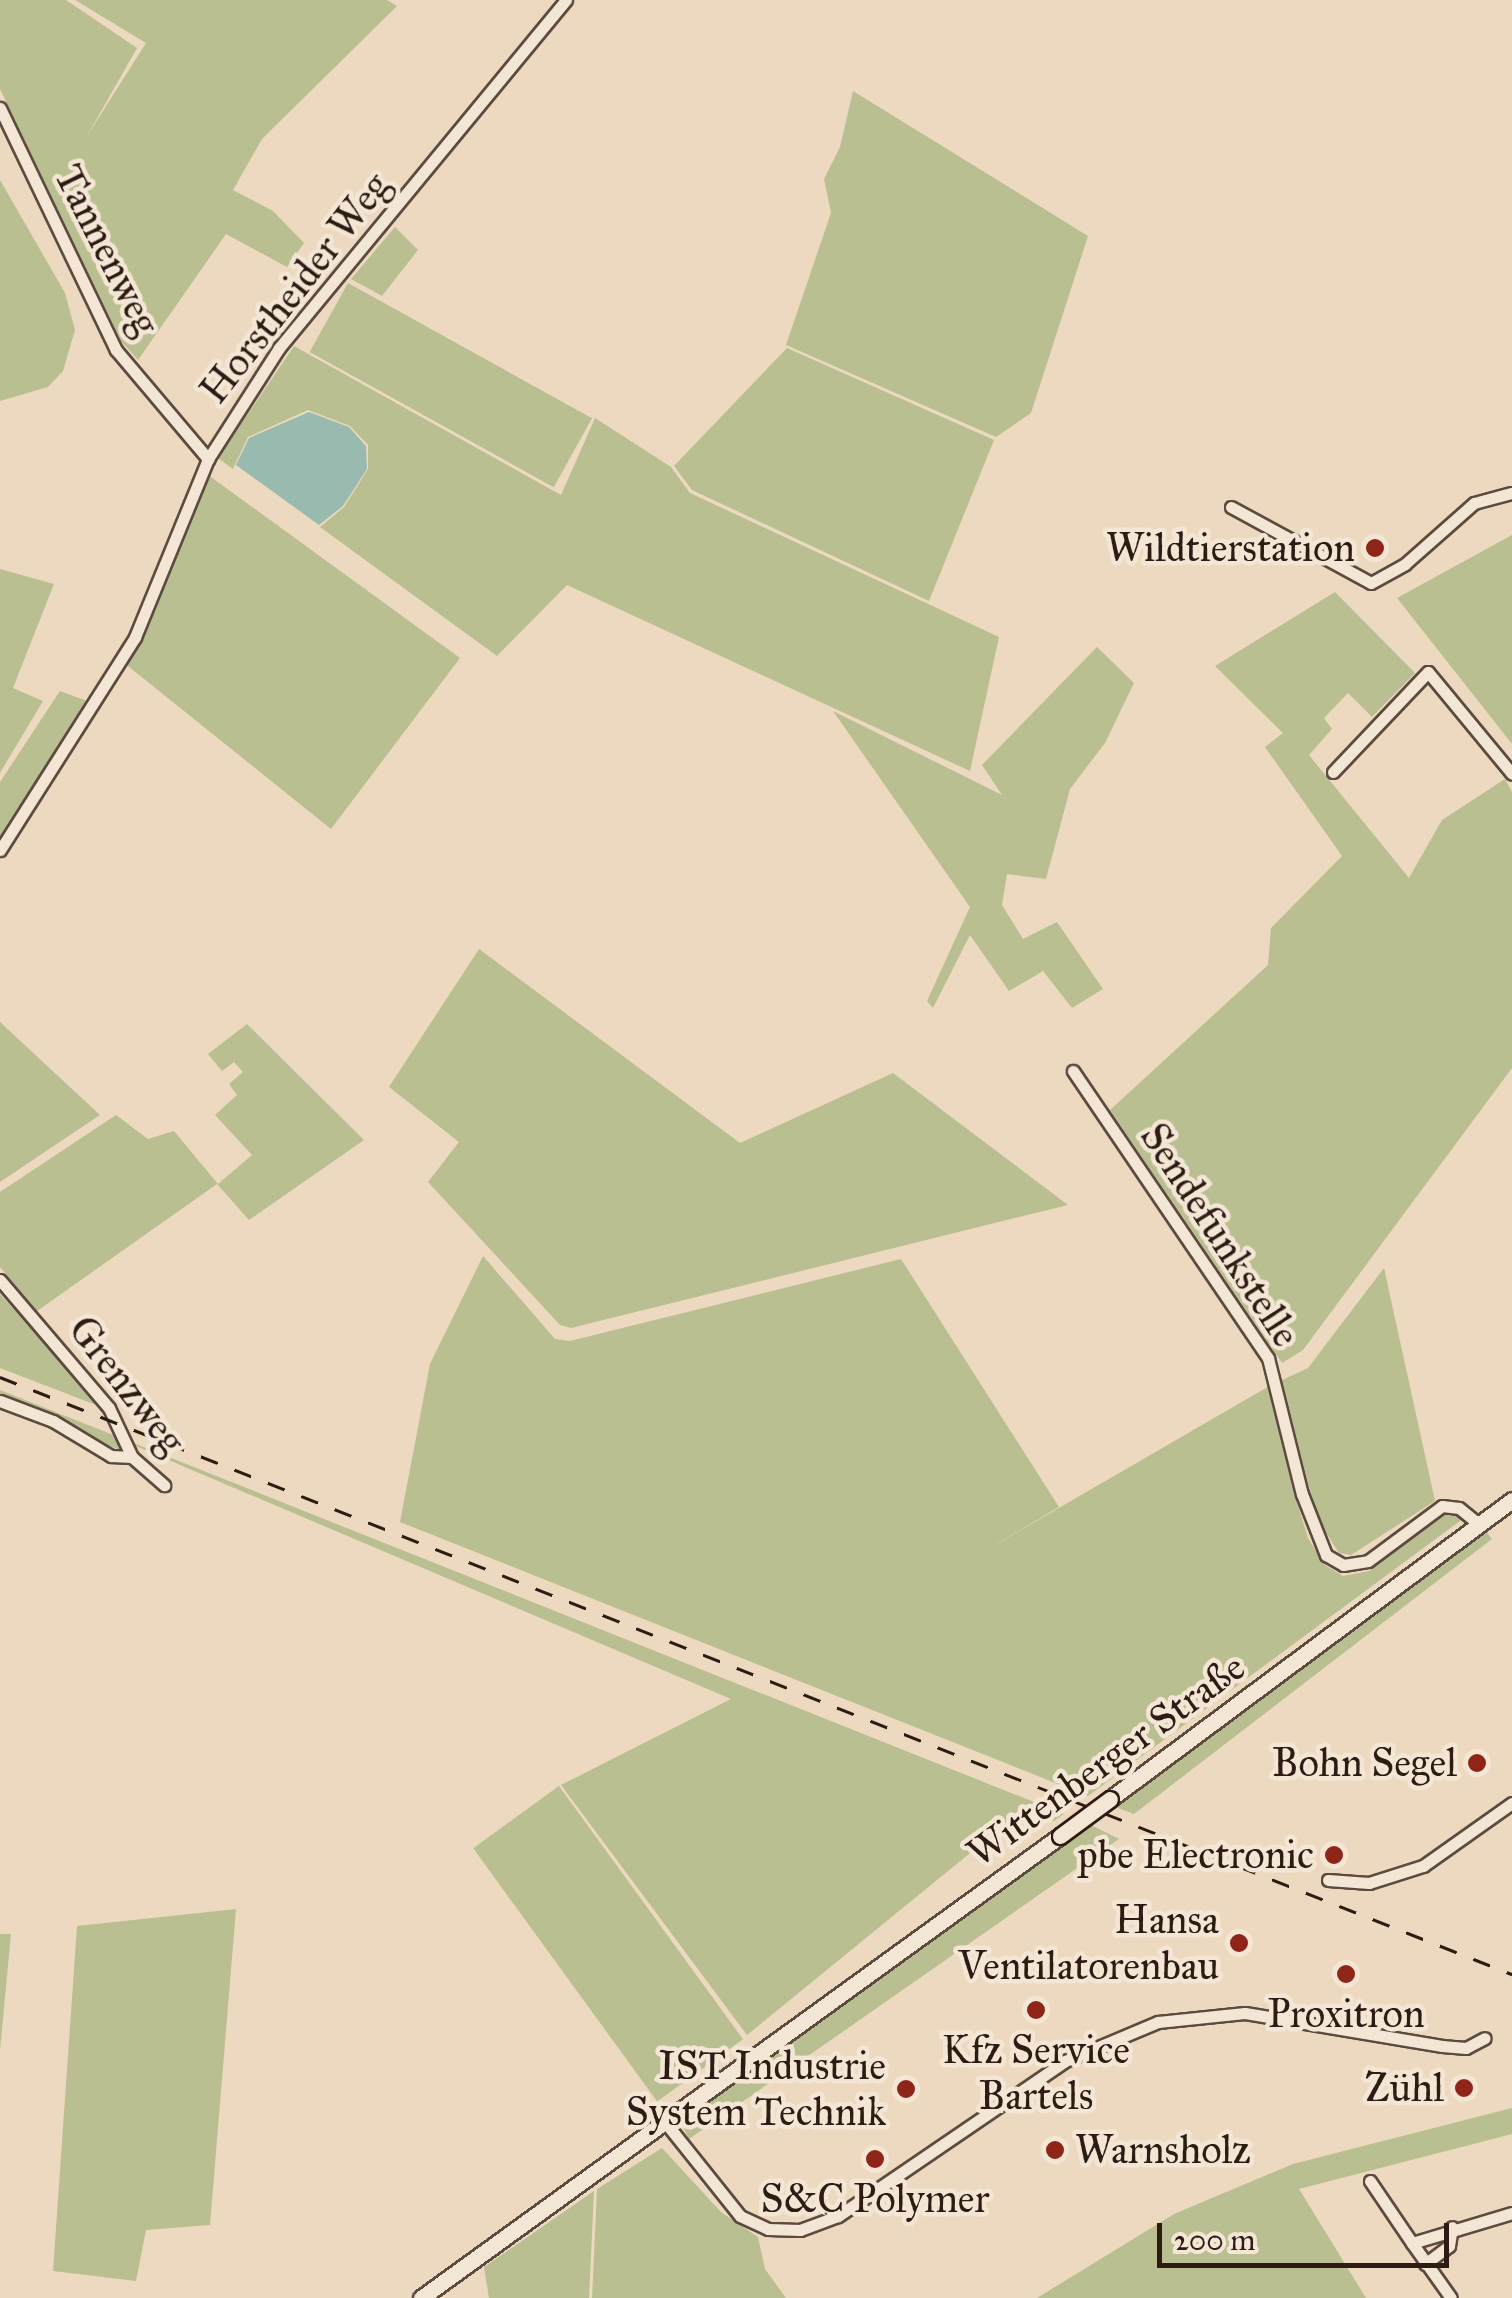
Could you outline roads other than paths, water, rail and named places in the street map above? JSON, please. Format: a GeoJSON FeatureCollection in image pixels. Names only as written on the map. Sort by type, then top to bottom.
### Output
{"type":"FeatureCollection","features":[{"type":"Feature","properties":{"kind":"main road","name":"Wittenberger Straße"},"geometry":{"type":"LineString","coordinates":[[421,2298],[1060,1836],[1512,1500]]}},
{"type":"Feature","properties":{"kind":"street","name":"Horstheider Weg"},"geometry":{"type":"LineString","coordinates":[[0,850],[135,636],[208,459],[280,348],[566,0]]}},
{"type":"Feature","properties":{"kind":"street","name":"Tannenweg"},"geometry":{"type":"LineString","coordinates":[[0,108],[116,350],[208,459]]}},
{"type":"Feature","properties":{"kind":"street"},"geometry":{"type":"LineString","coordinates":[[1231,507],[1371,584],[1406,564],[1474,503],[1512,493]]}},
{"type":"Feature","properties":{"kind":"street"},"geometry":{"type":"LineString","coordinates":[[1333,772],[1428,672],[1512,774]]}},
{"type":"Feature","properties":{"kind":"street","name":"Sendefunkstelle"},"geometry":{"type":"LineString","coordinates":[[1073,1072],[1268,1358],[1302,1494],[1326,1555],[1343,1565],[1368,1562],[1442,1506],[1459,1508],[1480,1525]]}},
{"type":"Feature","properties":{"kind":"street","name":"Grenzweg"},"geometry":{"type":"LineString","coordinates":[[0,1280],[109,1408],[132,1458],[164,1485]]}},
{"type":"Feature","properties":{"kind":"street"},"geometry":{"type":"LineString","coordinates":[[0,1401],[53,1421],[111,1456],[132,1458]]}},
{"type":"Feature","properties":{"kind":"street"},"geometry":{"type":"LineString","coordinates":[[1328,1880],[1369,1883],[1423,1866],[1512,1802]]}},
{"type":"Feature","properties":{"kind":"street"},"geometry":{"type":"LineString","coordinates":[[664,2122],[740,2216],[768,2229],[800,2230],[838,2216],[1065,2061],[1158,2022],[1245,2013],[1442,2046],[1466,2048],[1485,2038]]}},
{"type":"Feature","properties":{"kind":"street"},"geometry":{"type":"LineString","coordinates":[[1370,2181],[1450,2298]]}},
{"type":"Feature","properties":{"kind":"street"},"geometry":{"type":"LineString","coordinates":[[1412,2243],[1452,2227],[1512,2213]]}},
{"type":"Feature","properties":{"kind":"street"},"geometry":{"type":"LineString","coordinates":[[1425,2264],[1448,2246],[1452,2227]]}},
{"type":"Feature","properties":{"kind":"water"},"geometry":{"type":"Polygon","coordinates":[[[309,412],[349,427],[366,446],[367,469],[343,506],[319,525],[236,465],[249,438],[309,412]]]}},
{"type":"Feature","properties":{"kind":"railway"},"geometry":{"type":"LineString","coordinates":[[0,1377],[1512,1974]]}},
{"type":"Feature","properties":{"kind":"place","name":"Wildtierstation"},"geometry":{"type":"Point","coordinates":[1375,548]}},
{"type":"Feature","properties":{"kind":"place","name":"Bohn Segel"},"geometry":{"type":"Point","coordinates":[1477,1763]}},
{"type":"Feature","properties":{"kind":"place","name":"pbe Electronic"},"geometry":{"type":"Point","coordinates":[1334,1855]}},
{"type":"Feature","properties":{"kind":"place","name":"Hansa Ventilatorenbau"},"geometry":{"type":"Point","coordinates":[1239,1943]}},
{"type":"Feature","properties":{"kind":"place","name":"Proxitron"},"geometry":{"type":"Point","coordinates":[1346,1974]}},
{"type":"Feature","properties":{"kind":"place","name":"Kfz Service Bartels"},"geometry":{"type":"Point","coordinates":[1036,2010]}},
{"type":"Feature","properties":{"kind":"place","name":"Zühl"},"geometry":{"type":"Point","coordinates":[1464,2088]}},
{"type":"Feature","properties":{"kind":"place","name":"IST Industrie System Technik"},"geometry":{"type":"Point","coordinates":[906,2089]}},
{"type":"Feature","properties":{"kind":"place","name":"Warnsholz"},"geometry":{"type":"Point","coordinates":[1055,2150]}},
{"type":"Feature","properties":{"kind":"place","name":"S&C Polymer"},"geometry":{"type":"Point","coordinates":[875,2159]}}]}
